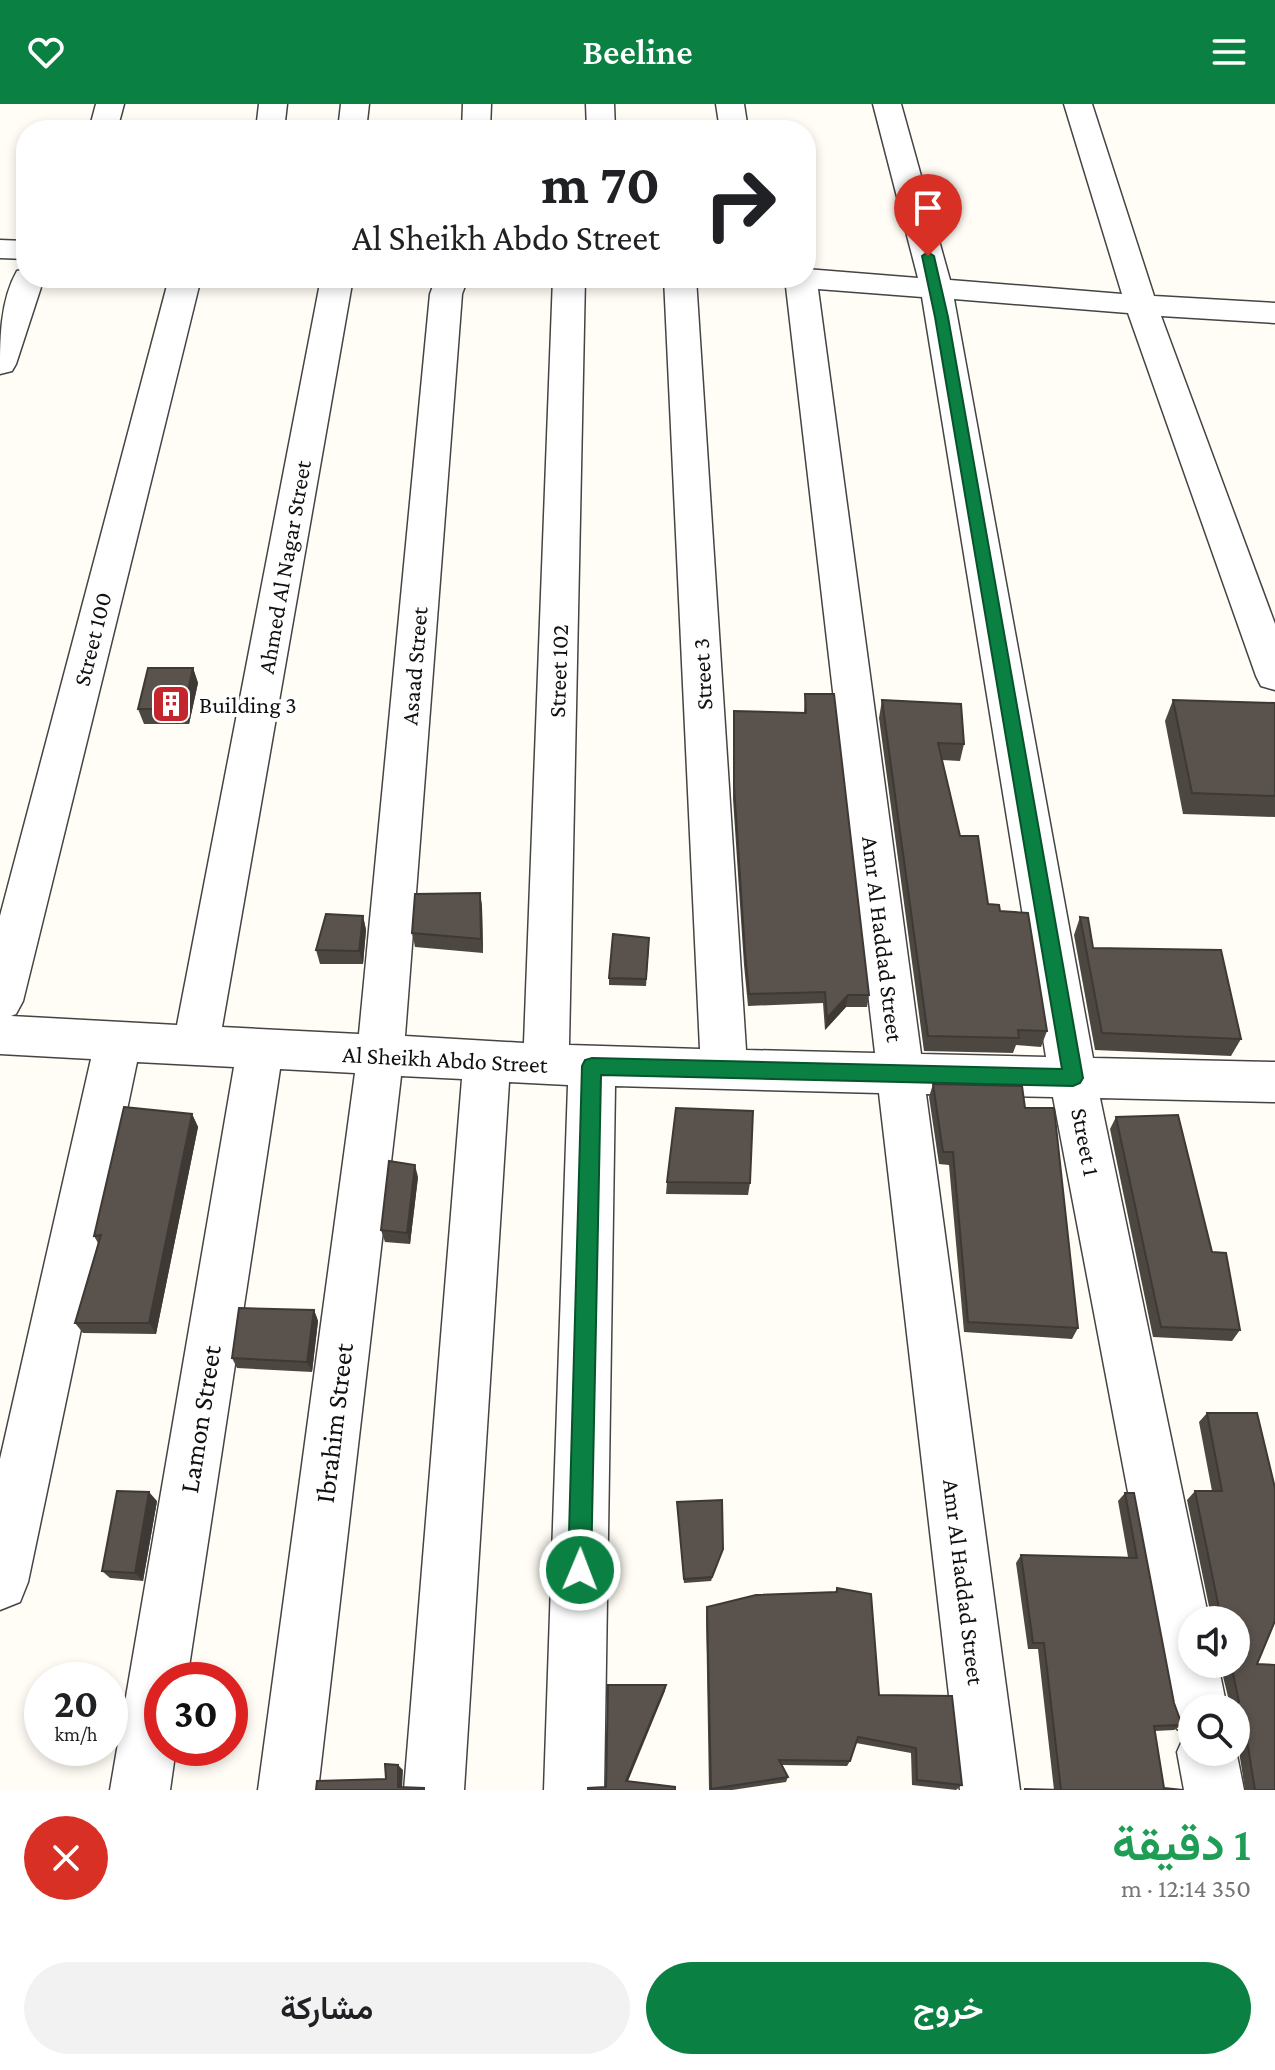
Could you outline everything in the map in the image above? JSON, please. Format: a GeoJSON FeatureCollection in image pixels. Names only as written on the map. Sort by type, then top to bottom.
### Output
{"type":"FeatureCollection","features":[{"type":"Feature","properties":{"kind":"street","name":"Street 1"},"geometry":{"type":"LineString","coordinates":[[887,104],[936,287],[1073,1078],[1195,1694]]}},
{"type":"Feature","properties":{"kind":"street"},"geometry":{"type":"LineString","coordinates":[[1078,104],[1141,305],[1275,676]]}},
{"type":"Feature","properties":{"kind":"street"},"geometry":{"type":"LineString","coordinates":[[816,279],[1275,313]]}},
{"type":"Feature","properties":{"kind":"street"},"geometry":{"type":"LineString","coordinates":[[0,364],[25,288]]}},
{"type":"Feature","properties":{"kind":"street","name":"Street 100"},"geometry":{"type":"LineString","coordinates":[[0,1001],[182,288]]}},
{"type":"Feature","properties":{"kind":"street","name":"Ahmed Al Nagar Street"},"geometry":{"type":"LineString","coordinates":[[196,1046],[335,288]]}},
{"type":"Feature","properties":{"kind":"street","name":"Asaad Street"},"geometry":{"type":"LineString","coordinates":[[380,1056],[448,288]]}},
{"type":"Feature","properties":{"kind":"street","name":"Street 102"},"geometry":{"type":"LineString","coordinates":[[569,288],[569,1065],[574,1790]]}},
{"type":"Feature","properties":{"kind":"street","name":"Street 3"},"geometry":{"type":"LineString","coordinates":[[681,288],[724,1069]]}},
{"type":"Feature","properties":{"kind":"street","name":"Amr Al Haddad Street"},"geometry":{"type":"LineString","coordinates":[[803,288],[990,1790]]}},
{"type":"Feature","properties":{"kind":"street","name":"Al Sheikh Abdo Street"},"geometry":{"type":"LineString","coordinates":[[0,1035],[569,1065],[1275,1082]]}},
{"type":"Feature","properties":{"kind":"street"},"geometry":{"type":"LineString","coordinates":[[0,1582],[118,1041]]}},
{"type":"Feature","properties":{"kind":"street","name":"Lamon Street"},"geometry":{"type":"LineString","coordinates":[[140,1790],[260,1049]]}},
{"type":"Feature","properties":{"kind":"street","name":"Ibrahim Street"},"geometry":{"type":"LineString","coordinates":[[288,1790],[380,1056]]}},
{"type":"Feature","properties":{"kind":"street"},"geometry":{"type":"LineString","coordinates":[[434,1790],[487,1061]]}},
{"type":"Feature","properties":{"kind":"street"},"geometry":{"type":"LineString","coordinates":[[1210,1766],[1214,1790]]}},
{"type":"Feature","properties":{"kind":"building"},"geometry":{"type":"Polygon","coordinates":[[[148,668],[193,668],[184,709],[138,709],[148,668]]]}},
{"type":"Feature","properties":{"kind":"building"},"geometry":{"type":"Polygon","coordinates":[[[805,694],[834,694],[869,995],[848,995],[827,1018],[825,992],[749,994],[745,953],[734,786],[734,711],[806,713],[805,694]]]}},
{"type":"Feature","properties":{"kind":"building"},"geometry":{"type":"Polygon","coordinates":[[[882,700],[961,704],[964,744],[938,743],[960,836],[978,836],[988,904],[999,905],[1000,911],[1028,913],[1047,1031],[1018,1030],[1019,1038],[928,1036],[882,700]]]}},
{"type":"Feature","properties":{"kind":"building"},"geometry":{"type":"Polygon","coordinates":[[[1173,700],[1275,703],[1275,796],[1192,793],[1173,700]]]}},
{"type":"Feature","properties":{"kind":"building"},"geometry":{"type":"Polygon","coordinates":[[[480,893],[481,939],[412,933],[415,894],[480,893]]]}},
{"type":"Feature","properties":{"kind":"building"},"geometry":{"type":"Polygon","coordinates":[[[326,914],[363,916],[359,951],[316,950],[326,914]]]}},
{"type":"Feature","properties":{"kind":"building"},"geometry":{"type":"Polygon","coordinates":[[[1080,917],[1088,918],[1093,948],[1221,950],[1241,1039],[1102,1033],[1080,917]]]}},
{"type":"Feature","properties":{"kind":"building"},"geometry":{"type":"Polygon","coordinates":[[[613,934],[649,938],[646,979],[609,978],[613,934]]]}},
{"type":"Feature","properties":{"kind":"building"},"geometry":{"type":"Polygon","coordinates":[[[933,1084],[1022,1086],[1025,1108],[1054,1108],[1078,1328],[968,1322],[953,1152],[943,1152],[933,1084]]]}},
{"type":"Feature","properties":{"kind":"building"},"geometry":{"type":"Polygon","coordinates":[[[124,1107],[192,1114],[149,1323],[75,1323],[101,1235],[94,1236],[124,1107]]]}},
{"type":"Feature","properties":{"kind":"building"},"geometry":{"type":"Polygon","coordinates":[[[676,1108],[753,1111],[750,1183],[667,1182],[676,1108]]]}},
{"type":"Feature","properties":{"kind":"building"},"geometry":{"type":"Polygon","coordinates":[[[1178,1115],[1212,1252],[1226,1253],[1240,1330],[1161,1327],[1116,1117],[1178,1115]]]}},
{"type":"Feature","properties":{"kind":"building"},"geometry":{"type":"Polygon","coordinates":[[[389,1161],[415,1165],[407,1233],[381,1230],[389,1161]]]}},
{"type":"Feature","properties":{"kind":"building"},"geometry":{"type":"Polygon","coordinates":[[[239,1308],[314,1310],[307,1362],[232,1358],[239,1308]]]}},
{"type":"Feature","properties":{"kind":"building"},"geometry":{"type":"Polygon","coordinates":[[[1207,1413],[1257,1413],[1275,1488],[1275,1621],[1257,1664],[1275,1665],[1275,1790],[1255,1790],[1250,1759],[1250,1694],[1237,1694],[1234,1678],[1250,1678],[1250,1606],[1219,1606],[1195,1491],[1222,1491],[1207,1413]]]}},
{"type":"Feature","properties":{"kind":"building"},"geometry":{"type":"Polygon","coordinates":[[[117,1491],[149,1492],[135,1573],[102,1571],[117,1491]]]}},
{"type":"Feature","properties":{"kind":"building"},"geometry":{"type":"Polygon","coordinates":[[[1125,1493],[1134,1493],[1178,1714],[1178,1725],[1154,1726],[1164,1788],[1183,1790],[1061,1790],[1044,1643],[1033,1643],[1021,1555],[1137,1558],[1125,1493]]]}},
{"type":"Feature","properties":{"kind":"building"},"geometry":{"type":"Polygon","coordinates":[[[722,1500],[723,1549],[712,1577],[684,1579],[677,1502],[722,1500]]]}},
{"type":"Feature","properties":{"kind":"building"},"geometry":{"type":"Polygon","coordinates":[[[837,1588],[871,1594],[879,1695],[952,1696],[962,1785],[917,1780],[916,1748],[858,1737],[850,1761],[779,1760],[788,1777],[711,1789],[707,1607],[756,1595],[837,1592],[837,1588]]]}},
{"type":"Feature","properties":{"kind":"building"},"geometry":{"type":"Polygon","coordinates":[[[608,1685],[666,1685],[626,1781],[675,1787],[675,1790],[588,1790],[606,1787],[608,1685]]]}},
{"type":"Feature","properties":{"kind":"building"},"geometry":{"type":"Polygon","coordinates":[[[385,1764],[398,1765],[398,1787],[424,1790],[316,1790],[317,1781],[386,1779],[385,1764]]]}},
{"type":"Feature","properties":{"kind":"place","name":"Building 3"},"geometry":{"type":"Point","coordinates":[171,704]}},
{"type":"Feature","properties":{"kind":"route"},"geometry":{"type":"LineString","coordinates":[[580,1570],[592,1066],[1073,1078],[936,287],[928,256]]}}]}
